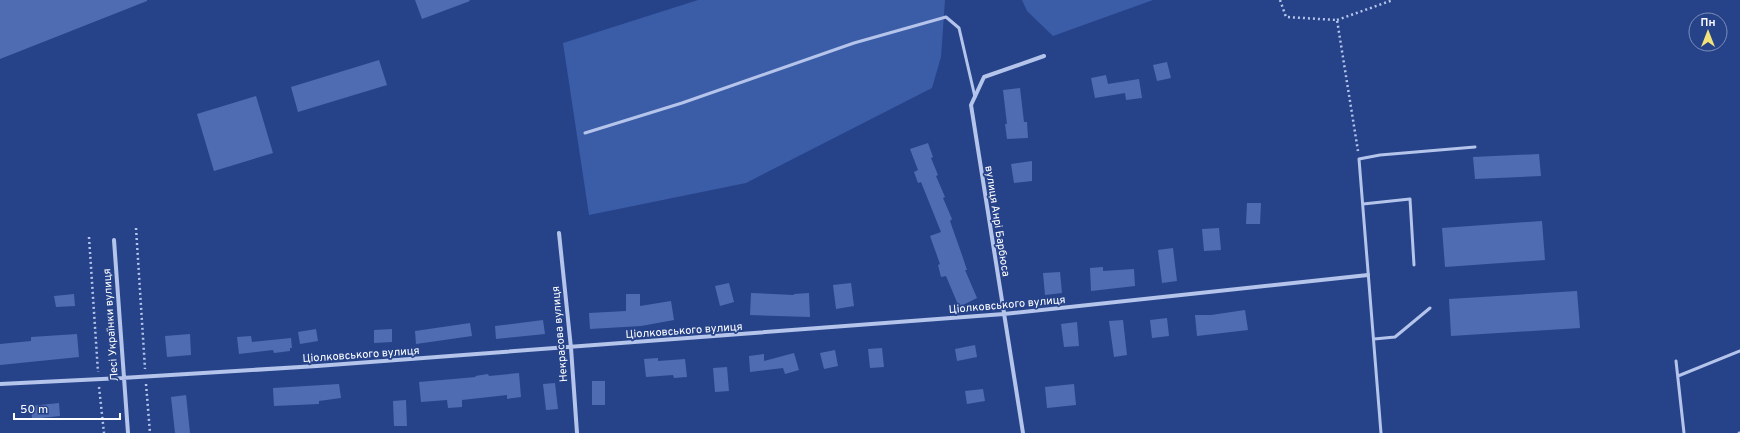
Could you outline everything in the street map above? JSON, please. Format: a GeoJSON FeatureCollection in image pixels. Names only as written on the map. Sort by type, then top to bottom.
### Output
{"type":"FeatureCollection","features":[{"type":"Feature","properties":{"kind":"street","name":"вулиця Анрі Барбюса"},"geometry":{"type":"LineString","coordinates":[[1022,433],[971,105],[984,77],[1044,56]]}},
{"type":"Feature","properties":{"kind":"street","name":"Некрасова вулиця"},"geometry":{"type":"LineString","coordinates":[[559,233],[571,348],[576,433]]}},
{"type":"Feature","properties":{"kind":"street","name":"Лесі Українки вулиця"},"geometry":{"type":"LineString","coordinates":[[114,240],[122,378],[128,433]]}},
{"type":"Feature","properties":{"kind":"street","name":"Ціолковського вулиця"},"geometry":{"type":"LineString","coordinates":[[0,384],[145,377],[571,348],[1004,314],[1368,275]]}},
{"type":"Feature","properties":{"kind":"lane"},"geometry":{"type":"LineString","coordinates":[[584,133],[682,103],[854,44],[946,17],[959,28],[975,97]]}},
{"type":"Feature","properties":{"kind":"lane"},"geometry":{"type":"LineString","coordinates":[[1381,433],[1359,159],[1380,155],[1475,147]]}},
{"type":"Feature","properties":{"kind":"lane"},"geometry":{"type":"LineString","coordinates":[[1363,204],[1410,199],[1414,265]]}},
{"type":"Feature","properties":{"kind":"lane"},"geometry":{"type":"LineString","coordinates":[[1374,339],[1395,337],[1430,308]]}},
{"type":"Feature","properties":{"kind":"lane"},"geometry":{"type":"LineString","coordinates":[[1678,376],[1740,351]]}},
{"type":"Feature","properties":{"kind":"lane"},"geometry":{"type":"LineString","coordinates":[[1676,361],[1684,433]]}},
{"type":"Feature","properties":{"kind":"path"},"geometry":{"type":"LineString","coordinates":[[1280,0],[1286,17],[1337,20],[1393,0]]}},
{"type":"Feature","properties":{"kind":"path"},"geometry":{"type":"LineString","coordinates":[[1337,20],[1359,159]]}},
{"type":"Feature","properties":{"kind":"path"},"geometry":{"type":"LineString","coordinates":[[136,228],[150,433]]}},
{"type":"Feature","properties":{"kind":"path"},"geometry":{"type":"LineString","coordinates":[[90,237],[104,433]]}},
{"type":"Feature","properties":{"kind":"shaded area"},"geometry":{"type":"Polygon","coordinates":[[[698,0],[945,0],[941,57],[932,88],[746,183],[589,215],[563,43],[698,0]]]}},
{"type":"Feature","properties":{"kind":"shaded area"},"geometry":{"type":"Polygon","coordinates":[[[1022,0],[1153,0],[1053,36],[1027,11],[1022,0]]]}},
{"type":"Feature","properties":{"kind":"building"},"geometry":{"type":"Polygon","coordinates":[[[0,0],[147,0],[147,1],[0,59],[0,0]]]}},
{"type":"Feature","properties":{"kind":"building"},"geometry":{"type":"Polygon","coordinates":[[[415,0],[469,0],[470,1],[422,19],[415,0]]]}},
{"type":"Feature","properties":{"kind":"building"},"geometry":{"type":"Polygon","coordinates":[[[379,60],[387,85],[298,112],[291,87],[379,60]]]}},
{"type":"Feature","properties":{"kind":"building"},"geometry":{"type":"Polygon","coordinates":[[[1167,62],[1171,78],[1157,81],[1153,65],[1167,62]]]}},
{"type":"Feature","properties":{"kind":"building"},"geometry":{"type":"Polygon","coordinates":[[[1106,75],[1108,84],[1139,79],[1142,98],[1126,100],[1125,93],[1095,98],[1091,78],[1106,75]]]}},
{"type":"Feature","properties":{"kind":"building"},"geometry":{"type":"Polygon","coordinates":[[[1020,88],[1024,122],[1027,122],[1028,138],[1007,139],[1005,124],[1007,124],[1003,90],[1020,88]]]}},
{"type":"Feature","properties":{"kind":"building"},"geometry":{"type":"Polygon","coordinates":[[[256,96],[273,153],[214,171],[197,114],[256,96]]]}},
{"type":"Feature","properties":{"kind":"building"},"geometry":{"type":"Polygon","coordinates":[[[928,143],[933,157],[931,158],[938,175],[936,176],[945,197],[943,198],[952,219],[950,221],[967,270],[965,270],[977,298],[959,307],[946,276],[941,277],[938,265],[940,264],[930,236],[941,232],[921,182],[918,183],[914,172],[918,170],[910,149],[928,143]]]}},
{"type":"Feature","properties":{"kind":"building"},"geometry":{"type":"Polygon","coordinates":[[[1539,154],[1541,176],[1475,179],[1473,157],[1539,154]]]}},
{"type":"Feature","properties":{"kind":"building"},"geometry":{"type":"Polygon","coordinates":[[[1032,161],[1032,181],[1014,183],[1011,164],[1032,161]]]}},
{"type":"Feature","properties":{"kind":"building"},"geometry":{"type":"Polygon","coordinates":[[[1247,203],[1261,203],[1260,224],[1246,224],[1247,203]]]}},
{"type":"Feature","properties":{"kind":"building"},"geometry":{"type":"Polygon","coordinates":[[[1542,221],[1545,260],[1445,267],[1442,228],[1542,221]]]}},
{"type":"Feature","properties":{"kind":"building"},"geometry":{"type":"Polygon","coordinates":[[[1219,228],[1221,250],[1204,251],[1202,229],[1219,228]]]}},
{"type":"Feature","properties":{"kind":"building"},"geometry":{"type":"Polygon","coordinates":[[[1173,248],[1177,281],[1162,283],[1158,250],[1173,248]]]}},
{"type":"Feature","properties":{"kind":"building"},"geometry":{"type":"Polygon","coordinates":[[[1103,267],[1103,271],[1134,269],[1135,286],[1091,291],[1090,268],[1103,267]]]}},
{"type":"Feature","properties":{"kind":"building"},"geometry":{"type":"Polygon","coordinates":[[[1060,272],[1062,293],[1045,295],[1043,273],[1060,272]]]}},
{"type":"Feature","properties":{"kind":"building"},"geometry":{"type":"Polygon","coordinates":[[[729,283],[734,302],[720,306],[715,286],[729,283]]]}},
{"type":"Feature","properties":{"kind":"building"},"geometry":{"type":"Polygon","coordinates":[[[851,283],[854,306],[836,309],[833,285],[851,283]]]}},
{"type":"Feature","properties":{"kind":"building"},"geometry":{"type":"Polygon","coordinates":[[[1577,291],[1580,328],[1451,336],[1449,299],[1577,291]]]}},
{"type":"Feature","properties":{"kind":"building"},"geometry":{"type":"Polygon","coordinates":[[[751,293],[794,295],[809,293],[810,317],[750,315],[751,293]]]}},
{"type":"Feature","properties":{"kind":"building"},"geometry":{"type":"Polygon","coordinates":[[[74,294],[75,306],[56,307],[54,296],[74,294]]]}},
{"type":"Feature","properties":{"kind":"building"},"geometry":{"type":"Polygon","coordinates":[[[626,294],[640,294],[640,306],[671,301],[674,320],[641,326],[590,329],[589,313],[626,311],[626,294]]]}},
{"type":"Feature","properties":{"kind":"building"},"geometry":{"type":"Polygon","coordinates":[[[1245,310],[1248,330],[1197,336],[1195,315],[1211,315],[1245,310]]]}},
{"type":"Feature","properties":{"kind":"building"},"geometry":{"type":"Polygon","coordinates":[[[1167,318],[1169,336],[1152,338],[1150,320],[1167,318]]]}},
{"type":"Feature","properties":{"kind":"building"},"geometry":{"type":"Polygon","coordinates":[[[543,320],[545,334],[496,339],[495,326],[543,320]]]}},
{"type":"Feature","properties":{"kind":"building"},"geometry":{"type":"Polygon","coordinates":[[[1123,320],[1127,355],[1114,357],[1109,321],[1123,320]]]}},
{"type":"Feature","properties":{"kind":"building"},"geometry":{"type":"Polygon","coordinates":[[[1077,322],[1079,346],[1064,347],[1061,324],[1077,322]]]}},
{"type":"Feature","properties":{"kind":"building"},"geometry":{"type":"Polygon","coordinates":[[[470,323],[472,336],[416,344],[415,331],[470,323]]]}},
{"type":"Feature","properties":{"kind":"building"},"geometry":{"type":"Polygon","coordinates":[[[316,329],[318,341],[300,344],[298,332],[316,329]]]}},
{"type":"Feature","properties":{"kind":"building"},"geometry":{"type":"Polygon","coordinates":[[[392,329],[392,342],[374,343],[374,330],[392,329]]]}},
{"type":"Feature","properties":{"kind":"building"},"geometry":{"type":"Polygon","coordinates":[[[77,334],[79,357],[0,365],[0,344],[31,341],[31,337],[77,334]]]}},
{"type":"Feature","properties":{"kind":"building"},"geometry":{"type":"Polygon","coordinates":[[[190,334],[191,355],[167,357],[165,336],[190,334]]]}},
{"type":"Feature","properties":{"kind":"building"},"geometry":{"type":"Polygon","coordinates":[[[251,336],[252,342],[291,338],[292,348],[290,348],[290,351],[274,353],[273,350],[239,354],[237,337],[251,336]]]}},
{"type":"Feature","properties":{"kind":"building"},"geometry":{"type":"Polygon","coordinates":[[[975,345],[977,357],[957,361],[955,349],[975,345]]]}},
{"type":"Feature","properties":{"kind":"building"},"geometry":{"type":"Polygon","coordinates":[[[882,348],[884,367],[870,368],[868,349],[882,348]]]}},
{"type":"Feature","properties":{"kind":"building"},"geometry":{"type":"Polygon","coordinates":[[[835,350],[838,366],[824,369],[820,353],[835,350]]]}},
{"type":"Feature","properties":{"kind":"building"},"geometry":{"type":"Polygon","coordinates":[[[794,353],[799,370],[785,374],[783,368],[750,372],[749,356],[764,354],[764,361],[794,353]]]}},
{"type":"Feature","properties":{"kind":"building"},"geometry":{"type":"Polygon","coordinates":[[[658,358],[658,361],[685,359],[687,377],[674,378],[673,375],[646,377],[644,359],[658,358]]]}},
{"type":"Feature","properties":{"kind":"building"},"geometry":{"type":"Polygon","coordinates":[[[727,367],[729,391],[715,392],[713,368],[727,367]]]}},
{"type":"Feature","properties":{"kind":"building"},"geometry":{"type":"Polygon","coordinates":[[[519,373],[521,397],[507,399],[507,395],[462,400],[462,407],[448,408],[447,400],[421,402],[419,382],[476,377],[475,376],[488,374],[489,376],[519,373]]]}},
{"type":"Feature","properties":{"kind":"building"},"geometry":{"type":"Polygon","coordinates":[[[592,381],[605,381],[605,405],[592,405],[592,381]]]}},
{"type":"Feature","properties":{"kind":"building"},"geometry":{"type":"Polygon","coordinates":[[[555,383],[558,409],[546,410],[543,384],[555,383]]]}},
{"type":"Feature","properties":{"kind":"building"},"geometry":{"type":"Polygon","coordinates":[[[339,384],[341,398],[319,401],[319,404],[274,406],[273,388],[339,384]]]}},
{"type":"Feature","properties":{"kind":"building"},"geometry":{"type":"Polygon","coordinates":[[[1074,384],[1076,405],[1047,408],[1045,387],[1074,384]]]}},
{"type":"Feature","properties":{"kind":"building"},"geometry":{"type":"Polygon","coordinates":[[[983,389],[985,401],[967,404],[965,391],[983,389]]]}},
{"type":"Feature","properties":{"kind":"building"},"geometry":{"type":"Polygon","coordinates":[[[186,395],[190,433],[175,433],[171,397],[186,395]]]}},
{"type":"Feature","properties":{"kind":"building"},"geometry":{"type":"Polygon","coordinates":[[[406,400],[407,426],[394,426],[393,401],[406,400]]]}},
{"type":"Feature","properties":{"kind":"building"},"geometry":{"type":"Polygon","coordinates":[[[59,403],[60,416],[32,419],[31,406],[59,403]]]}}]}
